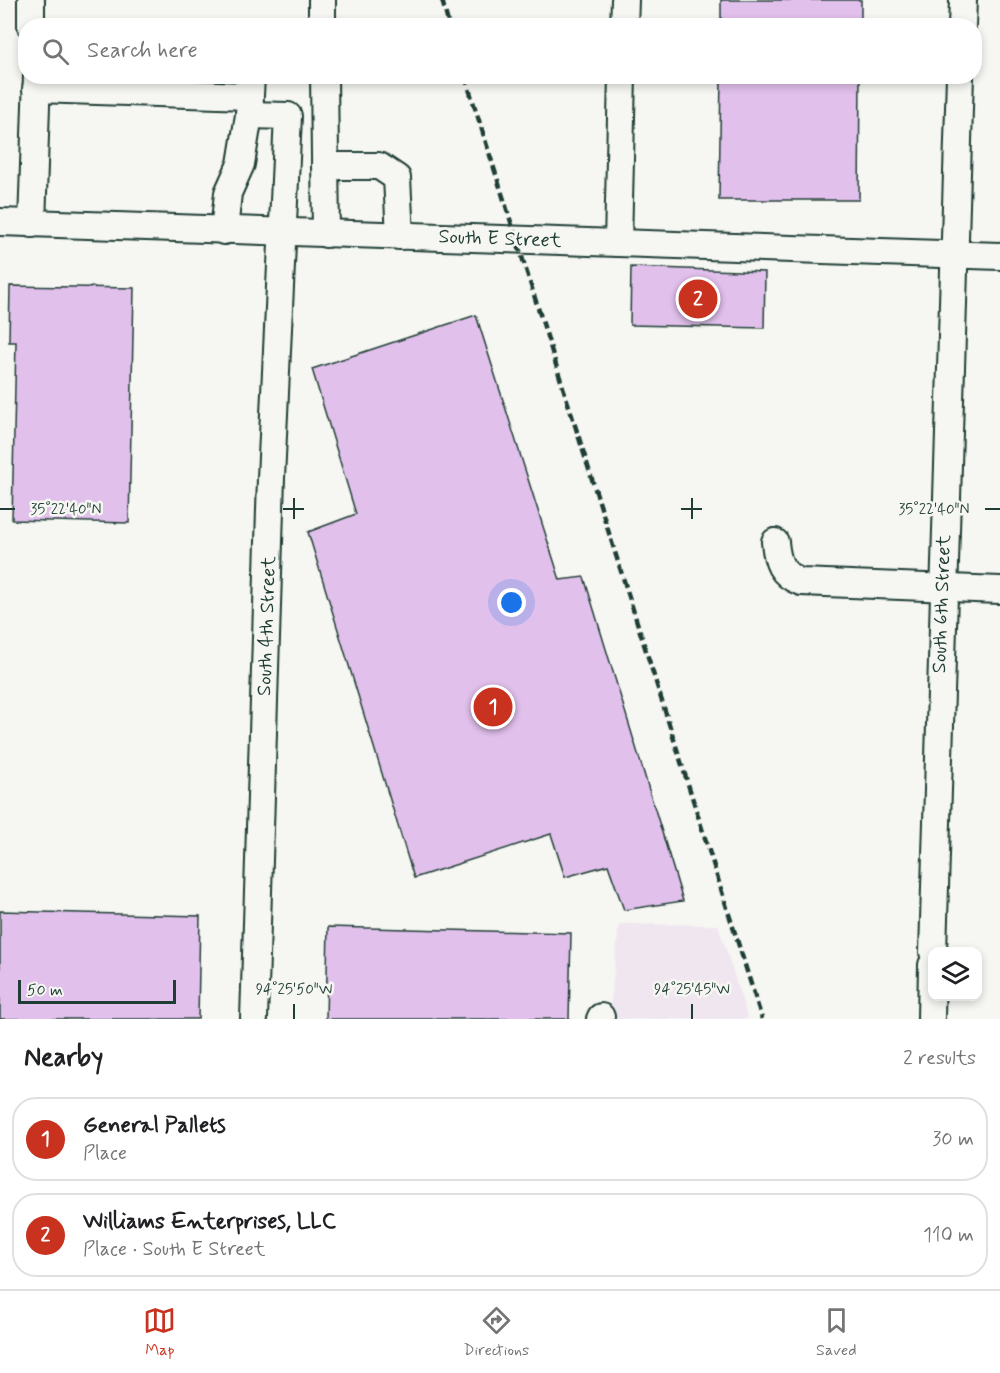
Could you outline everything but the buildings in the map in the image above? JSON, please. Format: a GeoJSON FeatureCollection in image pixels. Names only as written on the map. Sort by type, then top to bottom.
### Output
{"type":"FeatureCollection","features":[{"type":"Feature","properties":{"kind":"street"},"geometry":{"type":"LineString","coordinates":[[31,0],[31,18]]}},
{"type":"Feature","properties":{"kind":"street"},"geometry":{"type":"LineString","coordinates":[[322,0],[322,18]]}},
{"type":"Feature","properties":{"kind":"street"},"geometry":{"type":"LineString","coordinates":[[624,18],[625,0]]}},
{"type":"Feature","properties":{"kind":"street"},"geometry":{"type":"LineString","coordinates":[[962,18],[963,0]]}},
{"type":"Feature","properties":{"kind":"street"},"geometry":{"type":"LineString","coordinates":[[33,224],[37,84]]}},
{"type":"Feature","properties":{"kind":"street"},"geometry":{"type":"LineString","coordinates":[[53,84],[250,96],[288,116],[326,117]]}},
{"type":"Feature","properties":{"kind":"street"},"geometry":{"type":"LineString","coordinates":[[324,84],[326,234]]}},
{"type":"Feature","properties":{"kind":"street"},"geometry":{"type":"LineString","coordinates":[[618,243],[622,84]]}},
{"type":"Feature","properties":{"kind":"street","name":"South 6th Street"},"geometry":{"type":"LineString","coordinates":[[933,947],[960,84]]}},
{"type":"Feature","properties":{"kind":"street"},"geometry":{"type":"LineString","coordinates":[[224,231],[228,193],[241,164],[250,96]]}},
{"type":"Feature","properties":{"kind":"street","name":"South 4th Street"},"geometry":{"type":"LineString","coordinates":[[254,1019],[271,478],[288,116]]}},
{"type":"Feature","properties":{"kind":"street"},"geometry":{"type":"LineString","coordinates":[[325,166],[379,166],[398,177],[400,236]]}},
{"type":"Feature","properties":{"kind":"street","name":"South E Street"},"geometry":{"type":"LineString","coordinates":[[0,222],[1000,256]]}},
{"type":"Feature","properties":{"kind":"street"},"geometry":{"type":"LineString","coordinates":[[775,542],[778,563],[783,571],[787,576],[801,582],[1000,590]]}},
{"type":"Feature","properties":{"kind":"street"},"geometry":{"type":"LineString","coordinates":[[931,1019],[932,1001]]}},
{"type":"Feature","properties":{"kind":"shaded area"},"geometry":{"type":"Polygon","coordinates":[[[619,924],[718,925],[748,1019],[609,1019],[619,924]]]}},
{"type":"Feature","properties":{"kind":"railway"},"geometry":{"type":"LineString","coordinates":[[442,0],[447,18]]}},
{"type":"Feature","properties":{"kind":"railway"},"geometry":{"type":"LineString","coordinates":[[468,84],[762,1019]]}},
{"type":"Feature","properties":{"kind":"place","name":"Williams Enterprises, LLC"},"geometry":{"type":"Point","coordinates":[698,299]}},
{"type":"Feature","properties":{"kind":"place","name":"General Pallets"},"geometry":{"type":"Point","coordinates":[493,707]}}]}
